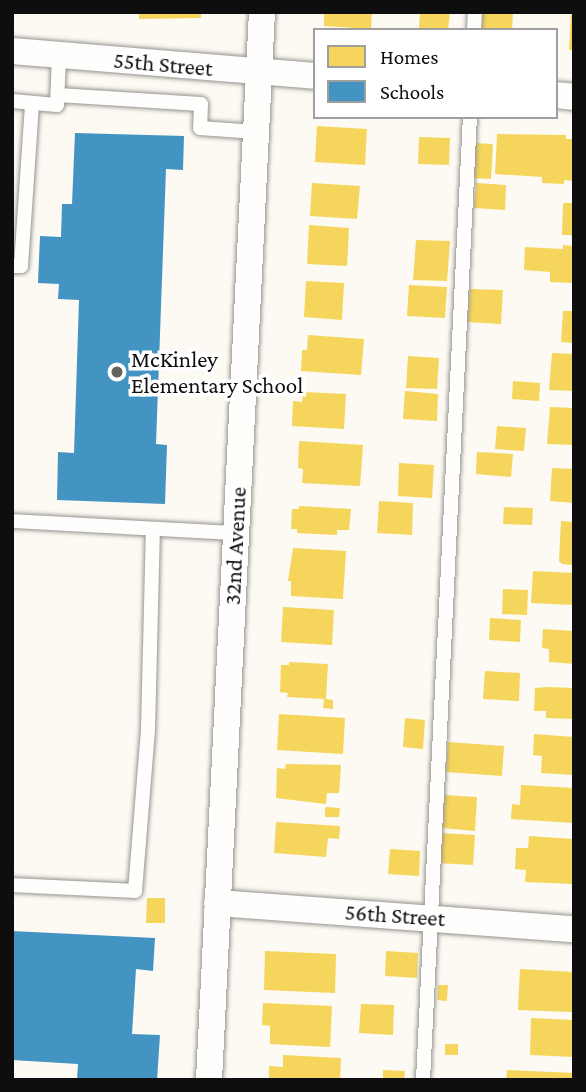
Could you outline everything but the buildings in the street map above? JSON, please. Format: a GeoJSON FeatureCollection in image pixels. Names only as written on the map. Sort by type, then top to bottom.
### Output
{"type":"FeatureCollection","features":[{"type":"Feature","properties":{"kind":"street","name":"32nd Avenue"},"geometry":{"type":"LineString","coordinates":[[209,1080],[262,12]]}},
{"type":"Feature","properties":{"kind":"street","name":"55th Street"},"geometry":{"type":"LineString","coordinates":[[12,51],[313,76]]}},
{"type":"Feature","properties":{"kind":"street","name":"56th Street"},"geometry":{"type":"LineString","coordinates":[[217,903],[574,929]]}},
{"type":"Feature","properties":{"kind":"lane"},"geometry":{"type":"LineString","coordinates":[[12,101],[57,105],[59,55]]}},
{"type":"Feature","properties":{"kind":"lane"},"geometry":{"type":"LineString","coordinates":[[58,95],[201,104],[200,128],[256,132]]}},
{"type":"Feature","properties":{"kind":"lane"},"geometry":{"type":"LineString","coordinates":[[12,266],[21,266],[32,103]]}},
{"type":"Feature","properties":{"kind":"lane"},"geometry":{"type":"LineString","coordinates":[[424,1080],[470,119]]}},
{"type":"Feature","properties":{"kind":"lane"},"geometry":{"type":"LineString","coordinates":[[12,520],[236,533]]}},
{"type":"Feature","properties":{"kind":"lane"},"geometry":{"type":"LineString","coordinates":[[12,885],[135,891],[148,730],[153,529]]}},
{"type":"Feature","properties":{"kind":"place","name":"McKinley Elementary School"},"geometry":{"type":"Point","coordinates":[117,372]}}]}
